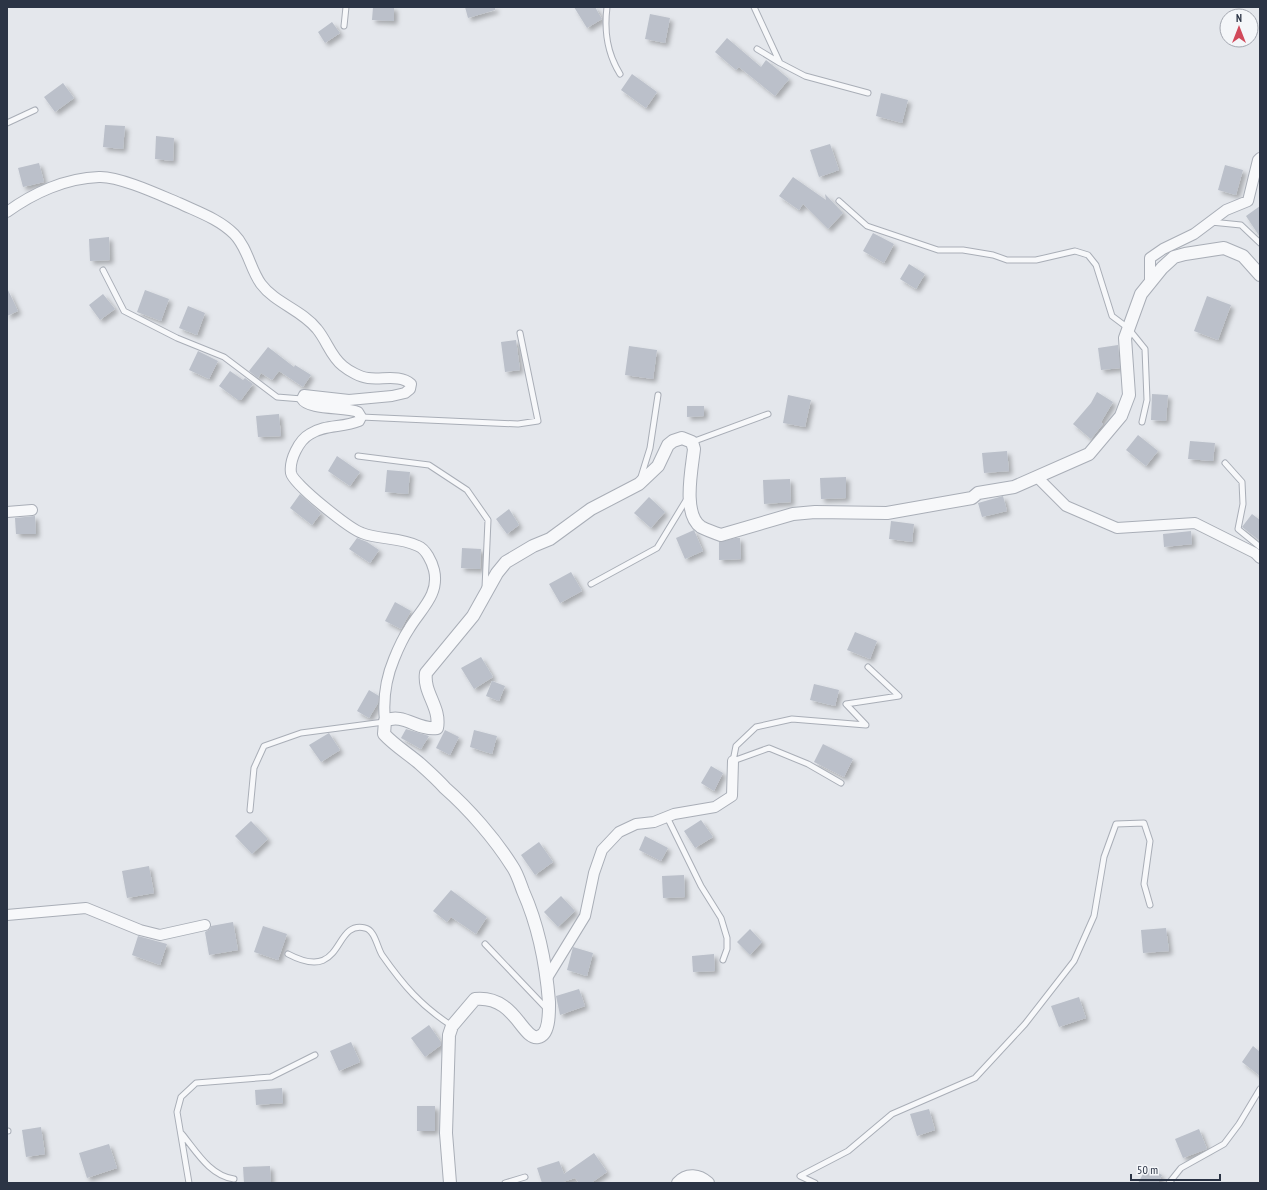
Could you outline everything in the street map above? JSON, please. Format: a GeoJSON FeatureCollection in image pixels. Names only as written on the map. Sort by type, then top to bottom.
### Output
{"type":"FeatureCollection","features":[{"type":"Feature","properties":{"kind":"street"},"geometry":{"type":"LineString","coordinates":[[1150,282],[1150,258],[1163,249],[1194,234],[1226,210],[1248,201],[1258,160],[1260,158]]}},
{"type":"Feature","properties":{"kind":"street"},"geometry":{"type":"LineString","coordinates":[[7,212],[45,189],[77,180],[100,176],[133,185],[165,197],[216,220],[235,234],[247,253],[256,277],[262,286],[270,294],[305,317],[318,330],[335,358],[344,366],[365,378],[401,379],[411,384],[410,389],[404,393],[392,396],[349,400],[304,395],[302,399],[307,404],[336,409],[352,409],[358,412],[361,417],[359,421],[351,425],[328,426],[308,435],[297,448],[292,461],[291,474],[296,482],[330,512],[361,533],[404,541],[419,546],[429,557],[434,571],[433,594],[409,629],[393,660],[384,708],[384,734],[389,740],[420,764],[466,807],[513,866],[534,916],[542,945],[547,978],[549,1011],[543,1034],[539,1037],[532,1037],[524,1031],[517,1017],[508,1008],[496,1001],[483,998],[475,999],[452,1026],[449,1035],[446,1133],[450,1183]]}},
{"type":"Feature","properties":{"kind":"street"},"geometry":{"type":"LineString","coordinates":[[385,721],[391,718],[400,718],[428,729],[437,728],[439,718],[424,682],[426,673],[473,616],[497,574],[506,562],[533,546],[550,539],[591,509],[639,484],[658,466],[668,445],[673,440],[682,438],[692,442],[694,449],[688,496],[692,511],[700,526],[721,536],[793,514],[815,512],[887,513],[972,498],[978,493],[1014,487],[1038,478],[1089,454],[1121,416],[1129,395],[1125,338],[1141,294],[1162,268],[1174,258],[1185,254],[1224,248],[1243,256],[1260,275]]}},
{"type":"Feature","properties":{"kind":"street"},"geometry":{"type":"LineString","coordinates":[[1038,478],[1066,506],[1117,528],[1195,523],[1255,553],[1260,558]]}},
{"type":"Feature","properties":{"kind":"street"},"geometry":{"type":"LineString","coordinates":[[7,512],[32,510]]}},
{"type":"Feature","properties":{"kind":"street"},"geometry":{"type":"LineString","coordinates":[[547,978],[585,916],[594,873],[602,850],[619,832],[636,824],[654,822],[674,814],[715,807],[732,796],[733,761]]}},
{"type":"Feature","properties":{"kind":"street"},"geometry":{"type":"LineString","coordinates":[[7,915],[86,908],[140,930],[160,935],[205,924]]}},
{"type":"Feature","properties":{"kind":"street"},"geometry":{"type":"LineString","coordinates":[[678,1183],[682,1179],[692,1176],[701,1178],[708,1183]]}},
{"type":"Feature","properties":{"kind":"lane"},"geometry":{"type":"LineString","coordinates":[[344,26],[346,7]]}},
{"type":"Feature","properties":{"kind":"lane"},"geometry":{"type":"LineString","coordinates":[[607,7],[605,27],[612,61],[620,74]]}},
{"type":"Feature","properties":{"kind":"lane"},"geometry":{"type":"LineString","coordinates":[[754,7],[780,63]]}},
{"type":"Feature","properties":{"kind":"lane"},"geometry":{"type":"LineString","coordinates":[[757,49],[805,76],[868,93]]}},
{"type":"Feature","properties":{"kind":"lane"},"geometry":{"type":"LineString","coordinates":[[7,123],[35,110]]}},
{"type":"Feature","properties":{"kind":"lane"},"geometry":{"type":"LineString","coordinates":[[839,201],[867,226],[938,250],[963,250],[993,255],[1007,260],[1036,260],[1075,251],[1088,255],[1096,265],[1112,316],[1128,328],[1145,348],[1147,400],[1142,422]]}},
{"type":"Feature","properties":{"kind":"lane"},"geometry":{"type":"LineString","coordinates":[[1210,222],[1241,225],[1260,243]]}},
{"type":"Feature","properties":{"kind":"lane"},"geometry":{"type":"LineString","coordinates":[[103,270],[124,311],[177,338],[224,357],[277,397],[302,399]]}},
{"type":"Feature","properties":{"kind":"lane"},"geometry":{"type":"LineString","coordinates":[[361,417],[518,424],[538,421],[520,333]]}},
{"type":"Feature","properties":{"kind":"lane"},"geometry":{"type":"LineString","coordinates":[[639,484],[650,448],[658,395]]}},
{"type":"Feature","properties":{"kind":"lane"},"geometry":{"type":"LineString","coordinates":[[692,442],[768,414]]}},
{"type":"Feature","properties":{"kind":"lane"},"geometry":{"type":"LineString","coordinates":[[358,456],[429,465],[467,490],[488,520],[485,595]]}},
{"type":"Feature","properties":{"kind":"lane"},"geometry":{"type":"LineString","coordinates":[[1225,463],[1242,482],[1243,504],[1238,529],[1260,547]]}},
{"type":"Feature","properties":{"kind":"lane"},"geometry":{"type":"LineString","coordinates":[[591,584],[656,548],[688,496]]}},
{"type":"Feature","properties":{"kind":"lane"},"geometry":{"type":"LineString","coordinates":[[733,761],[736,746],[756,727],[792,719],[866,725],[846,704],[899,696],[868,667]]}},
{"type":"Feature","properties":{"kind":"lane"},"geometry":{"type":"LineString","coordinates":[[250,810],[254,768],[264,746],[301,733],[385,721]]}},
{"type":"Feature","properties":{"kind":"lane"},"geometry":{"type":"LineString","coordinates":[[733,761],[769,748],[808,764],[841,783]]}},
{"type":"Feature","properties":{"kind":"lane"},"geometry":{"type":"LineString","coordinates":[[667,817],[701,886],[721,918],[727,938],[727,949],[723,960]]}},
{"type":"Feature","properties":{"kind":"lane"},"geometry":{"type":"LineString","coordinates":[[815,1183],[800,1176],[848,1152],[892,1114],[975,1078],[1025,1024],[1074,961],[1094,916],[1104,857],[1116,824],[1144,823],[1150,841],[1144,884],[1150,905]]}},
{"type":"Feature","properties":{"kind":"lane"},"geometry":{"type":"LineString","coordinates":[[288,954],[300,960],[313,963],[322,962],[333,954],[350,929],[357,927],[366,928],[372,932],[379,950],[400,982],[416,1000],[452,1026]]}},
{"type":"Feature","properties":{"kind":"lane"},"geometry":{"type":"LineString","coordinates":[[485,944],[549,1011]]}},
{"type":"Feature","properties":{"kind":"lane"},"geometry":{"type":"LineString","coordinates":[[189,1183],[177,1112],[181,1096],[196,1083],[271,1077],[315,1055]]}},
{"type":"Feature","properties":{"kind":"lane"},"geometry":{"type":"LineString","coordinates":[[1169,1183],[1181,1168],[1224,1144],[1239,1124],[1260,1089]]}},
{"type":"Feature","properties":{"kind":"lane"},"geometry":{"type":"LineString","coordinates":[[181,1133],[206,1164],[224,1178],[234,1179]]}},
{"type":"Feature","properties":{"kind":"lane"},"geometry":{"type":"LineString","coordinates":[[505,1183],[525,1177]]}},
{"type":"Feature","properties":{"kind":"building"},"geometry":{"type":"Polygon","coordinates":[[[373,7],[394,7],[394,21],[372,20],[373,7]]]}},
{"type":"Feature","properties":{"kind":"building"},"geometry":{"type":"Polygon","coordinates":[[[465,7],[495,7],[495,10],[468,18],[465,7]]]}},
{"type":"Feature","properties":{"kind":"building"},"geometry":{"type":"Polygon","coordinates":[[[574,7],[595,7],[602,19],[587,28],[574,7]]]}},
{"type":"Feature","properties":{"kind":"building"},"geometry":{"type":"Polygon","coordinates":[[[650,14],[670,18],[665,43],[645,39],[650,14]]]}},
{"type":"Feature","properties":{"kind":"building"},"geometry":{"type":"Polygon","coordinates":[[[332,22],[340,33],[325,43],[318,32],[332,22]]]}},
{"type":"Feature","properties":{"kind":"building"},"geometry":{"type":"Polygon","coordinates":[[[727,38],[761,67],[766,60],[789,79],[775,96],[739,67],[736,70],[715,52],[727,38]]]}},
{"type":"Feature","properties":{"kind":"building"},"geometry":{"type":"Polygon","coordinates":[[[632,74],[657,92],[646,108],[621,90],[632,74]]]}},
{"type":"Feature","properties":{"kind":"building"},"geometry":{"type":"Polygon","coordinates":[[[63,83],[74,98],[55,112],[44,97],[63,83]]]}},
{"type":"Feature","properties":{"kind":"building"},"geometry":{"type":"Polygon","coordinates":[[[881,93],[908,100],[902,123],[876,116],[881,93]]]}},
{"type":"Feature","properties":{"kind":"building"},"geometry":{"type":"Polygon","coordinates":[[[105,125],[125,126],[123,149],[103,147],[105,125]]]}},
{"type":"Feature","properties":{"kind":"building"},"geometry":{"type":"Polygon","coordinates":[[[156,136],[174,138],[173,161],[155,159],[156,136]]]}},
{"type":"Feature","properties":{"kind":"building"},"geometry":{"type":"Polygon","coordinates":[[[830,144],[839,170],[819,177],[810,150],[830,144]]]}},
{"type":"Feature","properties":{"kind":"building"},"geometry":{"type":"Polygon","coordinates":[[[39,163],[44,182],[23,187],[18,168],[39,163]]]}},
{"type":"Feature","properties":{"kind":"building"},"geometry":{"type":"Polygon","coordinates":[[[1225,165],[1243,170],[1236,195],[1218,190],[1225,165]]]}},
{"type":"Feature","properties":{"kind":"building"},"geometry":{"type":"Polygon","coordinates":[[[793,177],[826,200],[825,194],[843,213],[828,229],[803,204],[799,210],[779,196],[793,177]]]}},
{"type":"Feature","properties":{"kind":"building"},"geometry":{"type":"Polygon","coordinates":[[[1260,206],[1260,237],[1246,216],[1260,206]]]}},
{"type":"Feature","properties":{"kind":"building"},"geometry":{"type":"Polygon","coordinates":[[[873,233],[894,244],[884,263],[863,251],[873,233]]]}},
{"type":"Feature","properties":{"kind":"building"},"geometry":{"type":"Polygon","coordinates":[[[109,237],[110,260],[90,261],[89,239],[109,237]]]}},
{"type":"Feature","properties":{"kind":"building"},"geometry":{"type":"Polygon","coordinates":[[[909,264],[925,274],[916,289],[900,279],[909,264]]]}},
{"type":"Feature","properties":{"kind":"building"},"geometry":{"type":"Polygon","coordinates":[[[7,288],[18,311],[7,316],[7,288]]]}},
{"type":"Feature","properties":{"kind":"building"},"geometry":{"type":"Polygon","coordinates":[[[145,290],[169,299],[161,321],[137,312],[145,290]]]}},
{"type":"Feature","properties":{"kind":"building"},"geometry":{"type":"Polygon","coordinates":[[[103,294],[115,309],[100,320],[89,305],[103,294]]]}},
{"type":"Feature","properties":{"kind":"building"},"geometry":{"type":"Polygon","coordinates":[[[1207,296],[1231,305],[1218,340],[1194,331],[1207,296]]]}},
{"type":"Feature","properties":{"kind":"building"},"geometry":{"type":"Polygon","coordinates":[[[188,306],[205,313],[197,335],[179,328],[188,306]]]}},
{"type":"Feature","properties":{"kind":"building"},"geometry":{"type":"Polygon","coordinates":[[[516,340],[520,370],[505,372],[501,342],[516,340]]]}},
{"type":"Feature","properties":{"kind":"building"},"geometry":{"type":"Polygon","coordinates":[[[1118,345],[1120,368],[1101,370],[1098,348],[1118,345]]]}},
{"type":"Feature","properties":{"kind":"building"},"geometry":{"type":"Polygon","coordinates":[[[629,346],[657,350],[653,379],[625,375],[629,346]]]}},
{"type":"Feature","properties":{"kind":"building"},"geometry":{"type":"Polygon","coordinates":[[[268,347],[294,367],[295,365],[311,375],[303,387],[279,371],[272,380],[261,373],[258,378],[249,371],[268,347]]]}},
{"type":"Feature","properties":{"kind":"building"},"geometry":{"type":"Polygon","coordinates":[[[198,351],[218,361],[209,379],[189,370],[198,351]]]}},
{"type":"Feature","properties":{"kind":"building"},"geometry":{"type":"Polygon","coordinates":[[[230,371],[243,380],[245,378],[253,384],[241,400],[238,400],[219,386],[230,371]]]}},
{"type":"Feature","properties":{"kind":"building"},"geometry":{"type":"Polygon","coordinates":[[[1097,392],[1113,402],[1101,422],[1103,424],[1091,439],[1073,424],[1091,403],[1097,392]]]}},
{"type":"Feature","properties":{"kind":"building"},"geometry":{"type":"Polygon","coordinates":[[[1152,394],[1168,395],[1166,421],[1151,420],[1152,394]]]}},
{"type":"Feature","properties":{"kind":"building"},"geometry":{"type":"Polygon","coordinates":[[[788,395],[811,400],[805,427],[783,423],[788,395]]]}},
{"type":"Feature","properties":{"kind":"building"},"geometry":{"type":"Polygon","coordinates":[[[687,406],[704,406],[704,416],[687,417],[687,406]]]}},
{"type":"Feature","properties":{"kind":"building"},"geometry":{"type":"Polygon","coordinates":[[[279,414],[281,436],[258,437],[256,416],[279,414]]]}},
{"type":"Feature","properties":{"kind":"building"},"geometry":{"type":"Polygon","coordinates":[[[1138,435],[1158,451],[1146,466],[1126,450],[1138,435]]]}},
{"type":"Feature","properties":{"kind":"building"},"geometry":{"type":"Polygon","coordinates":[[[1190,441],[1215,443],[1213,461],[1188,459],[1190,441]]]}},
{"type":"Feature","properties":{"kind":"building"},"geometry":{"type":"Polygon","coordinates":[[[1007,451],[1009,471],[984,473],[982,453],[1007,451]]]}},
{"type":"Feature","properties":{"kind":"building"},"geometry":{"type":"Polygon","coordinates":[[[337,456],[360,472],[350,486],[328,471],[337,456]]]}},
{"type":"Feature","properties":{"kind":"building"},"geometry":{"type":"Polygon","coordinates":[[[387,470],[410,472],[408,494],[385,492],[387,470]]]}},
{"type":"Feature","properties":{"kind":"building"},"geometry":{"type":"Polygon","coordinates":[[[846,477],[846,498],[821,499],[820,478],[846,477]]]}},
{"type":"Feature","properties":{"kind":"building"},"geometry":{"type":"Polygon","coordinates":[[[790,479],[791,502],[764,504],[763,480],[790,479]]]}},
{"type":"Feature","properties":{"kind":"building"},"geometry":{"type":"Polygon","coordinates":[[[300,494],[321,513],[312,525],[290,508],[300,494]]]}},
{"type":"Feature","properties":{"kind":"building"},"geometry":{"type":"Polygon","coordinates":[[[1003,496],[1007,511],[982,517],[978,503],[1003,496]]]}},
{"type":"Feature","properties":{"kind":"building"},"geometry":{"type":"Polygon","coordinates":[[[649,497],[665,512],[651,528],[634,513],[649,497]]]}},
{"type":"Feature","properties":{"kind":"building"},"geometry":{"type":"Polygon","coordinates":[[[509,509],[519,525],[507,534],[496,519],[509,509]]]}},
{"type":"Feature","properties":{"kind":"building"},"geometry":{"type":"Polygon","coordinates":[[[1252,514],[1260,520],[1260,541],[1242,527],[1252,514]]]}},
{"type":"Feature","properties":{"kind":"building"},"geometry":{"type":"Polygon","coordinates":[[[35,516],[36,534],[16,534],[15,518],[35,516]]]}},
{"type":"Feature","properties":{"kind":"building"},"geometry":{"type":"Polygon","coordinates":[[[891,521],[914,524],[912,542],[889,539],[891,521]]]}},
{"type":"Feature","properties":{"kind":"building"},"geometry":{"type":"Polygon","coordinates":[[[694,530],[703,551],[685,559],[676,538],[694,530]]]}},
{"type":"Feature","properties":{"kind":"building"},"geometry":{"type":"Polygon","coordinates":[[[1191,531],[1192,544],[1164,547],[1163,534],[1191,531]]]}},
{"type":"Feature","properties":{"kind":"building"},"geometry":{"type":"Polygon","coordinates":[[[357,538],[367,542],[379,550],[370,563],[349,549],[357,538]]]}},
{"type":"Feature","properties":{"kind":"building"},"geometry":{"type":"Polygon","coordinates":[[[740,538],[741,559],[719,560],[719,542],[740,538]]]}},
{"type":"Feature","properties":{"kind":"building"},"geometry":{"type":"Polygon","coordinates":[[[462,548],[481,549],[480,569],[461,568],[462,548]]]}},
{"type":"Feature","properties":{"kind":"building"},"geometry":{"type":"Polygon","coordinates":[[[571,572],[582,591],[560,603],[549,584],[571,572]]]}},
{"type":"Feature","properties":{"kind":"building"},"geometry":{"type":"Polygon","coordinates":[[[395,602],[411,611],[401,629],[385,621],[395,602]]]}},
{"type":"Feature","properties":{"kind":"building"},"geometry":{"type":"Polygon","coordinates":[[[855,632],[877,641],[870,659],[847,650],[855,632]]]}},
{"type":"Feature","properties":{"kind":"building"},"geometry":{"type":"Polygon","coordinates":[[[481,657],[493,677],[474,689],[461,668],[481,657]]]}},
{"type":"Feature","properties":{"kind":"building"},"geometry":{"type":"Polygon","coordinates":[[[492,681],[505,686],[499,701],[486,696],[492,681]]]}},
{"type":"Feature","properties":{"kind":"building"},"geometry":{"type":"Polygon","coordinates":[[[814,684],[839,690],[835,706],[810,700],[814,684]]]}},
{"type":"Feature","properties":{"kind":"building"},"geometry":{"type":"Polygon","coordinates":[[[369,690],[379,696],[378,703],[369,718],[357,711],[369,690]]]}},
{"type":"Feature","properties":{"kind":"building"},"geometry":{"type":"Polygon","coordinates":[[[406,729],[429,736],[421,749],[401,738],[406,729]]]}},
{"type":"Feature","properties":{"kind":"building"},"geometry":{"type":"Polygon","coordinates":[[[445,730],[459,737],[450,755],[436,748],[445,730]]]}},
{"type":"Feature","properties":{"kind":"building"},"geometry":{"type":"Polygon","coordinates":[[[474,730],[497,736],[492,754],[470,747],[474,730]]]}},
{"type":"Feature","properties":{"kind":"building"},"geometry":{"type":"Polygon","coordinates":[[[329,733],[340,750],[321,762],[309,745],[329,733]]]}},
{"type":"Feature","properties":{"kind":"building"},"geometry":{"type":"Polygon","coordinates":[[[823,744],[853,759],[844,777],[814,762],[823,744]]]}},
{"type":"Feature","properties":{"kind":"building"},"geometry":{"type":"Polygon","coordinates":[[[711,766],[723,773],[714,791],[701,783],[711,766]]]}},
{"type":"Feature","properties":{"kind":"building"},"geometry":{"type":"Polygon","coordinates":[[[701,820],[713,837],[695,848],[684,831],[701,820]]]}},
{"type":"Feature","properties":{"kind":"building"},"geometry":{"type":"Polygon","coordinates":[[[251,821],[268,839],[252,854],[235,836],[251,821]]]}},
{"type":"Feature","properties":{"kind":"building"},"geometry":{"type":"Polygon","coordinates":[[[645,836],[668,848],[661,861],[639,850],[645,836]]]}},
{"type":"Feature","properties":{"kind":"building"},"geometry":{"type":"Polygon","coordinates":[[[539,842],[553,862],[535,875],[521,855],[539,842]]]}},
{"type":"Feature","properties":{"kind":"building"},"geometry":{"type":"Polygon","coordinates":[[[149,866],[154,893],[127,898],[122,871],[149,866]]]}},
{"type":"Feature","properties":{"kind":"building"},"geometry":{"type":"Polygon","coordinates":[[[684,875],[685,897],[663,898],[662,876],[684,875]]]}},
{"type":"Feature","properties":{"kind":"building"},"geometry":{"type":"Polygon","coordinates":[[[451,890],[487,917],[476,934],[451,917],[447,922],[433,911],[451,890]]]}},
{"type":"Feature","properties":{"kind":"building"},"geometry":{"type":"Polygon","coordinates":[[[561,896],[575,911],[558,927],[544,912],[561,896]]]}},
{"type":"Feature","properties":{"kind":"building"},"geometry":{"type":"Polygon","coordinates":[[[233,922],[238,950],[209,955],[205,932],[210,929],[211,926],[233,922]]]}},
{"type":"Feature","properties":{"kind":"building"},"geometry":{"type":"Polygon","coordinates":[[[263,926],[287,934],[278,960],[254,952],[263,926]]]}},
{"type":"Feature","properties":{"kind":"building"},"geometry":{"type":"Polygon","coordinates":[[[1166,928],[1169,951],[1143,953],[1141,930],[1166,928]]]}},
{"type":"Feature","properties":{"kind":"building"},"geometry":{"type":"Polygon","coordinates":[[[750,929],[762,942],[750,955],[737,942],[750,929]]]}},
{"type":"Feature","properties":{"kind":"building"},"geometry":{"type":"Polygon","coordinates":[[[138,936],[167,944],[160,965],[132,955],[138,936]]]}},
{"type":"Feature","properties":{"kind":"building"},"geometry":{"type":"Polygon","coordinates":[[[573,947],[593,953],[587,976],[567,970],[573,947]]]}},
{"type":"Feature","properties":{"kind":"building"},"geometry":{"type":"Polygon","coordinates":[[[714,954],[715,971],[693,972],[692,956],[714,954]]]}},
{"type":"Feature","properties":{"kind":"building"},"geometry":{"type":"Polygon","coordinates":[[[579,989],[585,1006],[560,1015],[556,996],[579,989]]]}},
{"type":"Feature","properties":{"kind":"building"},"geometry":{"type":"Polygon","coordinates":[[[1079,997],[1086,1018],[1059,1027],[1051,1006],[1079,997]]]}},
{"type":"Feature","properties":{"kind":"building"},"geometry":{"type":"Polygon","coordinates":[[[429,1025],[441,1042],[441,1045],[425,1057],[411,1038],[429,1025]]]}},
{"type":"Feature","properties":{"kind":"building"},"geometry":{"type":"Polygon","coordinates":[[[351,1042],[360,1062],[339,1071],[330,1051],[351,1042]]]}},
{"type":"Feature","properties":{"kind":"building"},"geometry":{"type":"Polygon","coordinates":[[[1253,1046],[1260,1052],[1260,1076],[1242,1062],[1253,1046]]]}},
{"type":"Feature","properties":{"kind":"building"},"geometry":{"type":"Polygon","coordinates":[[[282,1088],[283,1103],[256,1105],[255,1090],[282,1088]]]}},
{"type":"Feature","properties":{"kind":"building"},"geometry":{"type":"Polygon","coordinates":[[[417,1106],[435,1106],[435,1131],[417,1131],[417,1106]]]}},
{"type":"Feature","properties":{"kind":"building"},"geometry":{"type":"Polygon","coordinates":[[[929,1109],[935,1130],[917,1136],[910,1114],[929,1109]]]}},
{"type":"Feature","properties":{"kind":"building"},"geometry":{"type":"Polygon","coordinates":[[[41,1127],[45,1154],[26,1157],[22,1130],[41,1127]]]}},
{"type":"Feature","properties":{"kind":"building"},"geometry":{"type":"Polygon","coordinates":[[[1199,1129],[1207,1149],[1183,1158],[1175,1139],[1199,1129]]]}},
{"type":"Feature","properties":{"kind":"building"},"geometry":{"type":"Polygon","coordinates":[[[109,1144],[117,1168],[87,1178],[79,1153],[109,1144]]]}},
{"type":"Feature","properties":{"kind":"building"},"geometry":{"type":"Polygon","coordinates":[[[594,1153],[607,1172],[591,1183],[579,1183],[575,1178],[560,1183],[542,1183],[537,1168],[559,1161],[564,1174],[594,1153]]]}},
{"type":"Feature","properties":{"kind":"building"},"geometry":{"type":"Polygon","coordinates":[[[270,1166],[271,1183],[244,1183],[243,1167],[270,1166]]]}},
{"type":"Feature","properties":{"kind":"building"},"geometry":{"type":"Polygon","coordinates":[[[1147,1167],[1162,1175],[1158,1183],[1138,1183],[1147,1167]]]}}]}
